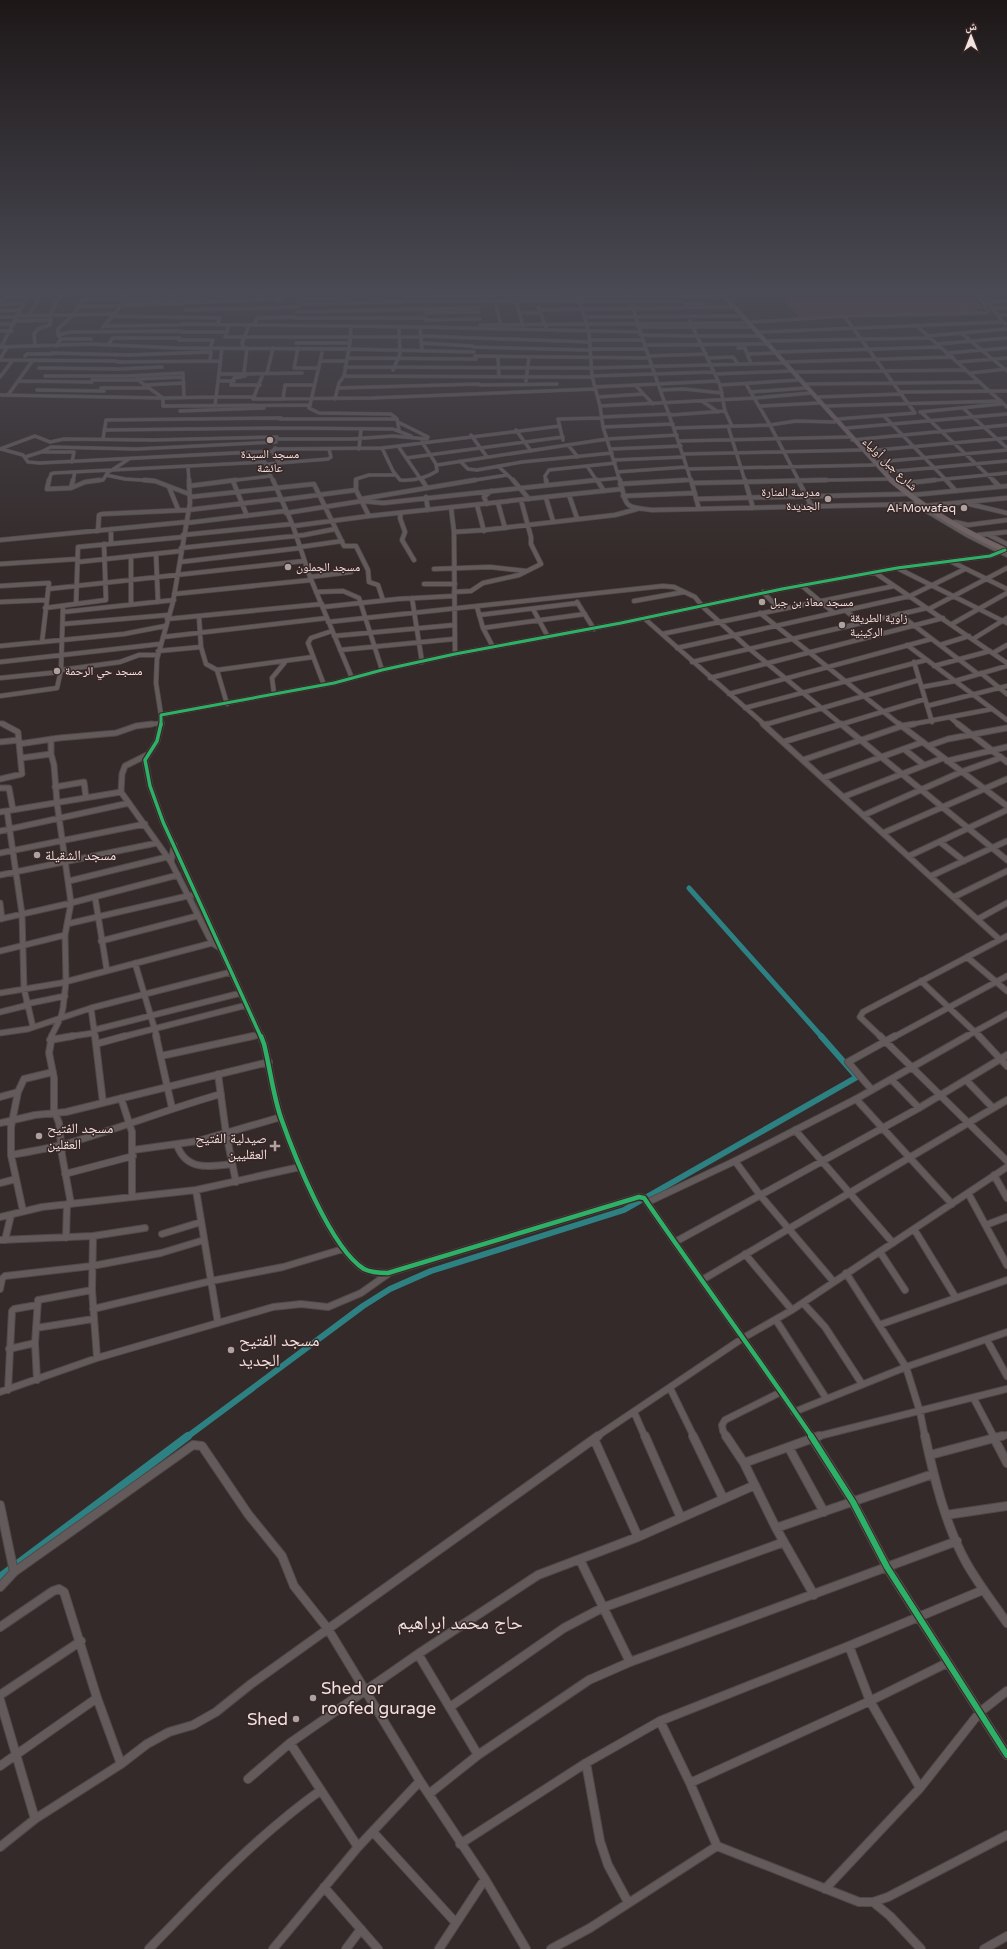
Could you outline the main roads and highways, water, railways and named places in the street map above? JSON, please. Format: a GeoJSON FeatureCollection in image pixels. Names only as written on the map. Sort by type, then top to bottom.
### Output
{"type":"FeatureCollection","features":[{"type":"Feature","properties":{"kind":"main road","name":"شارع جبل أولياء"},"geometry":{"type":"LineString","coordinates":[[802,381],[819,402],[847,428],[852,439],[868,451],[876,464],[905,494],[998,545],[1006,551]]}},
{"type":"Feature","properties":{"kind":"main road","name":"شارع جبل أولياء"},"geometry":{"type":"LineString","coordinates":[[806,386],[826,406],[861,450],[924,505],[959,528],[1006,551]]}},
{"type":"Feature","properties":{"kind":"waterway"},"geometry":{"type":"LineString","coordinates":[[689,888],[822,1037]]}},
{"type":"Feature","properties":{"kind":"waterway"},"geometry":{"type":"LineString","coordinates":[[187,1437],[363,1306],[390,1289],[431,1271],[624,1210],[857,1077],[821,1036]]}},
{"type":"Feature","properties":{"kind":"waterway"},"geometry":{"type":"LineString","coordinates":[[0,1577],[188,1436]]}},
{"type":"Feature","properties":{"kind":"place","name":"مسجد السيدة عائشة"},"geometry":{"type":"Point","coordinates":[270,440]}},
{"type":"Feature","properties":{"kind":"place","name":"مدرسة المنارة الجديدة"},"geometry":{"type":"Point","coordinates":[828,499]}},
{"type":"Feature","properties":{"kind":"place","name":"Al-Mowafaq"},"geometry":{"type":"Point","coordinates":[964,508]}},
{"type":"Feature","properties":{"kind":"place","name":"مسجد الجملون"},"geometry":{"type":"Point","coordinates":[288,567]}},
{"type":"Feature","properties":{"kind":"place","name":"مسجد معاذ بن جبل"},"geometry":{"type":"Point","coordinates":[762,602]}},
{"type":"Feature","properties":{"kind":"place","name":"زاوية الطريقة الركينية"},"geometry":{"type":"Point","coordinates":[842,625]}},
{"type":"Feature","properties":{"kind":"place","name":"مسجد حي الرحمة"},"geometry":{"type":"Point","coordinates":[57,671]}},
{"type":"Feature","properties":{"kind":"place","name":"مسجد الشقيلة"},"geometry":{"type":"Point","coordinates":[37,855]}},
{"type":"Feature","properties":{"kind":"place","name":"مسجد الفتيح العقلين"},"geometry":{"type":"Point","coordinates":[39,1136]}},
{"type":"Feature","properties":{"kind":"place","name":"صيدلية الفتيح العقليين"},"geometry":{"type":"Point","coordinates":[275,1146]}},
{"type":"Feature","properties":{"kind":"place","name":"مسجد الفتيح الجديد"},"geometry":{"type":"Point","coordinates":[231,1350]}},
{"type":"Feature","properties":{"kind":"place","name":"Shed or roofed gurage"},"geometry":{"type":"Point","coordinates":[313,1698]}},
{"type":"Feature","properties":{"kind":"place","name":"Shed"},"geometry":{"type":"Point","coordinates":[296,1719]}},
{"type":"Feature","properties":{"kind":"district","name":"حاج محمد ابراهيم"},"geometry":{"type":"Point","coordinates":[460,1622]}}]}
